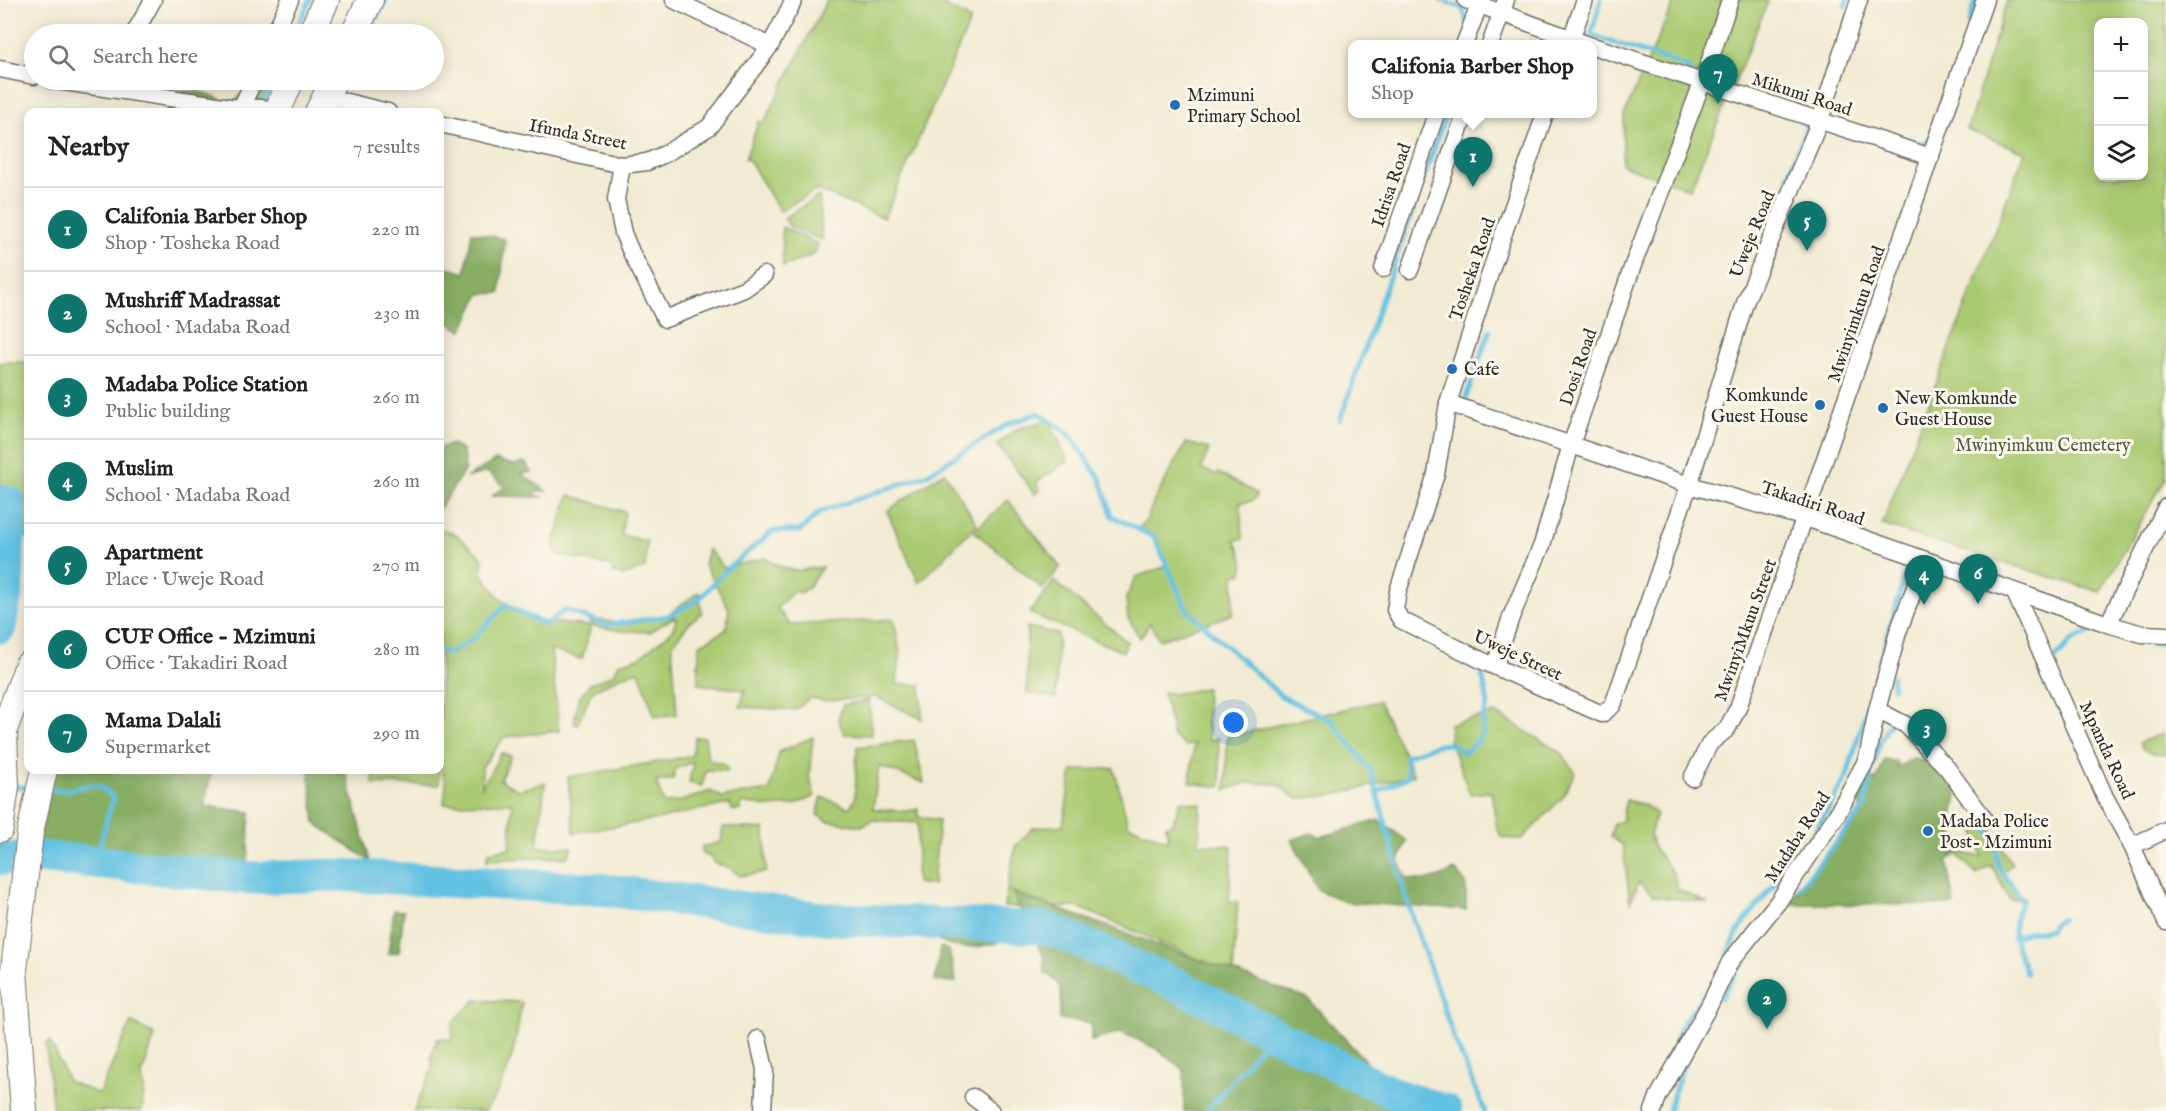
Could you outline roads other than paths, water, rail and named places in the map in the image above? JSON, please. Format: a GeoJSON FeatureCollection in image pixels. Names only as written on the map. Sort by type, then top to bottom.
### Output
{"type":"FeatureCollection","features":[{"type":"Feature","properties":{"kind":"main road"},"geometry":{"type":"LineString","coordinates":[[315,24],[326,0]]}},
{"type":"Feature","properties":{"kind":"main road"},"geometry":{"type":"LineString","coordinates":[[359,24],[370,0]]}},
{"type":"Feature","properties":{"kind":"main road"},"geometry":{"type":"LineString","coordinates":[[280,108],[287,90]]}},
{"type":"Feature","properties":{"kind":"main road"},"geometry":{"type":"LineString","coordinates":[[1,824],[6,786],[2,730],[24,675]]}},
{"type":"Feature","properties":{"kind":"main road"},"geometry":{"type":"LineString","coordinates":[[24,1111],[14,970],[30,833],[43,774]]}},
{"type":"Feature","properties":{"kind":"street"},"geometry":{"type":"LineString","coordinates":[[140,24],[153,0]]}},
{"type":"Feature","properties":{"kind":"street"},"geometry":{"type":"LineString","coordinates":[[279,24],[290,0]]}},
{"type":"Feature","properties":{"kind":"street"},"geometry":{"type":"LineString","coordinates":[[674,0],[770,46]]}},
{"type":"Feature","properties":{"kind":"street","name":"Ifunda Street"},"geometry":{"type":"LineString","coordinates":[[444,125],[622,165],[647,162],[665,154],[709,127],[770,46],[794,0]]}},
{"type":"Feature","properties":{"kind":"street"},"geometry":{"type":"LineString","coordinates":[[1571,40],[1585,0]]}},
{"type":"Feature","properties":{"kind":"street","name":"Dosi Road"},"geometry":{"type":"LineString","coordinates":[[1495,666],[1511,617],[1542,545],[1571,445],[1633,265],[1730,0]]}},
{"type":"Feature","properties":{"kind":"street","name":"Uweje Road"},"geometry":{"type":"LineString","coordinates":[[1689,485],[1745,303],[1820,120],[1859,0]]}},
{"type":"Feature","properties":{"kind":"street","name":"Mwinyimkuu Road"},"geometry":{"type":"LineString","coordinates":[[1806,519],[1986,0]]}},
{"type":"Feature","properties":{"kind":"street"},"geometry":{"type":"LineString","coordinates":[[1465,40],[1476,2]]}},
{"type":"Feature","properties":{"kind":"street","name":"Mikumi Road"},"geometry":{"type":"LineString","coordinates":[[1476,2],[1503,7],[1566,40]]}},
{"type":"Feature","properties":{"kind":"street"},"geometry":{"type":"LineString","coordinates":[[1492,40],[1503,7]]}},
{"type":"Feature","properties":{"kind":"street","name":"Mikumi Road"},"geometry":{"type":"LineString","coordinates":[[1597,47],[1931,157]]}},
{"type":"Feature","properties":{"kind":"street"},"geometry":{"type":"LineString","coordinates":[[0,69],[24,74]]}},
{"type":"Feature","properties":{"kind":"street"},"geometry":{"type":"LineString","coordinates":[[140,90],[241,108],[261,108]]}},
{"type":"Feature","properties":{"kind":"street"},"geometry":{"type":"LineString","coordinates":[[241,108],[249,90]]}},
{"type":"Feature","properties":{"kind":"street"},"geometry":{"type":"LineString","coordinates":[[326,96],[372,108]]}},
{"type":"Feature","properties":{"kind":"street","name":"Idrisa Road"},"geometry":{"type":"LineString","coordinates":[[1383,269],[1435,118]]}},
{"type":"Feature","properties":{"kind":"street"},"geometry":{"type":"LineString","coordinates":[[1410,270],[1464,118]]}},
{"type":"Feature","properties":{"kind":"street","name":"Tosheka Road"},"geometry":{"type":"LineString","coordinates":[[1448,403],[1492,264],[1544,118]]}},
{"type":"Feature","properties":{"kind":"street"},"geometry":{"type":"LineString","coordinates":[[622,165],[616,199],[623,233],[635,262],[665,319],[744,289],[764,275]]}},
{"type":"Feature","properties":{"kind":"street"},"geometry":{"type":"LineString","coordinates":[[1411,187],[1435,196]]}},
{"type":"Feature","properties":{"kind":"street","name":"Takadiri Road"},"geometry":{"type":"LineString","coordinates":[[1448,403],[1689,485],[1806,519],[2108,624],[2142,634],[2166,635]]}},
{"type":"Feature","properties":{"kind":"street","name":"Uweje Street"},"geometry":{"type":"LineString","coordinates":[[1448,403],[1436,474],[1398,591],[1395,610],[1401,620],[1495,666],[1602,714],[1613,705],[1689,485]]}},
{"type":"Feature","properties":{"kind":"street"},"geometry":{"type":"LineString","coordinates":[[2108,624],[2166,507]]}},
{"type":"Feature","properties":{"kind":"street","name":"MwinyiMkuu Street"},"geometry":{"type":"LineString","coordinates":[[1692,778],[1710,743],[1727,729],[1738,708],[1806,519]]}},
{"type":"Feature","properties":{"kind":"street","name":"Madaba Road"},"geometry":{"type":"LineString","coordinates":[[1653,1111],[1658,1097],[1710,1004],[1730,962],[1778,902],[1844,802],[1867,759],[1876,710],[1898,632],[1925,561]]}},
{"type":"Feature","properties":{"kind":"street","name":"Mpanda Road"},"geometry":{"type":"LineString","coordinates":[[2015,593],[2105,797],[2132,846],[2166,922]]}},
{"type":"Feature","properties":{"kind":"street"},"geometry":{"type":"LineString","coordinates":[[1876,710],[1906,724],[1947,768],[1983,817]]}},
{"type":"Feature","properties":{"kind":"street"},"geometry":{"type":"LineString","coordinates":[[2132,846],[2166,830]]}},
{"type":"Feature","properties":{"kind":"street"},"geometry":{"type":"LineString","coordinates":[[758,1039],[765,1069],[763,1111]]}},
{"type":"Feature","properties":{"kind":"street"},"geometry":{"type":"LineString","coordinates":[[973,1097],[991,1111]]}},
{"type":"Feature","properties":{"kind":"waterway"},"geometry":{"type":"LineString","coordinates":[[299,24],[310,0]]}},
{"type":"Feature","properties":{"kind":"waterway"},"geometry":{"type":"LineString","coordinates":[[373,24],[386,0]]}},
{"type":"Feature","properties":{"kind":"waterway"},"geometry":{"type":"LineString","coordinates":[[1441,0],[1462,8],[1467,22]]}},
{"type":"Feature","properties":{"kind":"waterway"},"geometry":{"type":"LineString","coordinates":[[1601,0],[1591,35],[1688,67],[1691,74]]}},
{"type":"Feature","properties":{"kind":"waterway"},"geometry":{"type":"LineString","coordinates":[[1845,6],[1847,0]]}},
{"type":"Feature","properties":{"kind":"waterway"},"geometry":{"type":"LineString","coordinates":[[1969,23],[1976,0]]}},
{"type":"Feature","properties":{"kind":"waterway"},"geometry":{"type":"LineString","coordinates":[[1714,76],[1719,58]]}},
{"type":"Feature","properties":{"kind":"waterway"},"geometry":{"type":"LineString","coordinates":[[1628,65],[1647,74],[1665,78]]}},
{"type":"Feature","properties":{"kind":"waterway"},"geometry":{"type":"LineString","coordinates":[[262,105],[269,90]]}},
{"type":"Feature","properties":{"kind":"waterway"},"geometry":{"type":"LineString","coordinates":[[1421,185],[1445,118]]}},
{"type":"Feature","properties":{"kind":"waterway"},"geometry":{"type":"LineString","coordinates":[[1788,176],[1808,125],[1803,123]]}},
{"type":"Feature","properties":{"kind":"waterway"},"geometry":{"type":"LineString","coordinates":[[1914,145],[1928,141],[1931,137]]}},
{"type":"Feature","properties":{"kind":"waterway"},"geometry":{"type":"LineString","coordinates":[[1340,420],[1416,200]]}},
{"type":"Feature","properties":{"kind":"waterway"},"geometry":{"type":"LineString","coordinates":[[1845,377],[1861,324]]}},
{"type":"Feature","properties":{"kind":"waterway"},"geometry":{"type":"LineString","coordinates":[[1466,404],[1464,403],[1490,330]]}},
{"type":"Feature","properties":{"kind":"waterway"},"geometry":{"type":"LineString","coordinates":[[444,652],[449,654],[474,638],[505,605],[546,625],[565,610],[607,625],[668,616],[698,600],[726,570],[773,531],[800,531],[820,512],[926,475],[1008,424],[1039,413],[1069,434],[1101,480],[1112,516],[1154,537],[1187,610],[1281,696],[1332,721],[1371,771],[1407,901],[1455,1041],[1485,1111]]}},
{"type":"Feature","properties":{"kind":"waterway"},"geometry":{"type":"LineString","coordinates":[[0,500],[10,503],[7,589],[0,627]]}},
{"type":"Feature","properties":{"kind":"waterway"},"geometry":{"type":"LineString","coordinates":[[10,503],[24,529]]}},
{"type":"Feature","properties":{"kind":"waterway"},"geometry":{"type":"LineString","coordinates":[[1728,954],[1739,929],[1813,835],[1847,776],[1905,575]]}},
{"type":"Feature","properties":{"kind":"waterway"},"geometry":{"type":"LineString","coordinates":[[2056,658],[2070,642],[2103,625]]}},
{"type":"Feature","properties":{"kind":"waterway"},"geometry":{"type":"LineString","coordinates":[[2121,634],[2128,640],[2166,644]]}},
{"type":"Feature","properties":{"kind":"waterway"},"geometry":{"type":"LineString","coordinates":[[1377,792],[1408,777],[1406,756],[1436,745],[1452,744],[1464,753],[1476,743],[1483,733],[1483,717],[1488,704],[1482,674]]}},
{"type":"Feature","properties":{"kind":"waterway"},"geometry":{"type":"LineString","coordinates":[[1892,677],[1893,688]]}},
{"type":"Feature","properties":{"kind":"waterway"},"geometry":{"type":"LineString","coordinates":[[1799,888],[1865,807],[1869,780],[1881,740],[1889,725]]}},
{"type":"Feature","properties":{"kind":"waterway"},"geometry":{"type":"LineString","coordinates":[[46,789],[64,790],[92,785],[102,788],[114,798],[96,862]]}},
{"type":"Feature","properties":{"kind":"waterway"},"geometry":{"type":"LineString","coordinates":[[14,786],[34,788]]}},
{"type":"Feature","properties":{"kind":"waterway"},"geometry":{"type":"LineString","coordinates":[[1986,825],[1995,841],[1998,866],[2022,900],[2014,929],[2018,953],[2026,973]]}},
{"type":"Feature","properties":{"kind":"waterway"},"geometry":{"type":"LineString","coordinates":[[0,859],[33,857],[248,878],[336,875],[598,889],[830,919],[1048,928],[1173,983],[1396,1095],[1446,1111]]}},
{"type":"Feature","properties":{"kind":"waterway"},"geometry":{"type":"LineString","coordinates":[[1721,998],[1739,966],[1780,913]]}},
{"type":"Feature","properties":{"kind":"waterway"},"geometry":{"type":"LineString","coordinates":[[2013,938],[2029,932],[2050,930],[2053,924],[2062,918]]}},
{"type":"Feature","properties":{"kind":"waterway"},"geometry":{"type":"LineString","coordinates":[[1670,1061],[1680,1027],[1711,986]]}},
{"type":"Feature","properties":{"kind":"waterway"},"geometry":{"type":"LineString","coordinates":[[1207,1111],[1271,1034]]}},
{"type":"Feature","properties":{"kind":"waterway"},"geometry":{"type":"LineString","coordinates":[[1668,1111],[1683,1066]]}},
{"type":"Feature","properties":{"kind":"waterway"},"geometry":{"type":"LineString","coordinates":[[1398,1111],[1408,1099]]}},
{"type":"Feature","properties":{"kind":"place","name":"Mama Dalali"},"geometry":{"type":"Point","coordinates":[1718,104]}},
{"type":"Feature","properties":{"kind":"place","name":"Mzimuni Primary School"},"geometry":{"type":"Point","coordinates":[1175,105]}},
{"type":"Feature","properties":{"kind":"place","name":"Califonia Barber Shop"},"geometry":{"type":"Point","coordinates":[1473,187]}},
{"type":"Feature","properties":{"kind":"place","name":"Apartment"},"geometry":{"type":"Point","coordinates":[1807,251]}},
{"type":"Feature","properties":{"kind":"place","name":"Cafe"},"geometry":{"type":"Point","coordinates":[1452,369]}},
{"type":"Feature","properties":{"kind":"place","name":"Komkunde Guest House"},"geometry":{"type":"Point","coordinates":[1820,405]}},
{"type":"Feature","properties":{"kind":"place","name":"New Komkunde Guest House"},"geometry":{"type":"Point","coordinates":[1883,408]}},
{"type":"Feature","properties":{"kind":"place","name":"CUF Office - Mzimuni"},"geometry":{"type":"Point","coordinates":[1978,604]}},
{"type":"Feature","properties":{"kind":"place","name":"Muslim"},"geometry":{"type":"Point","coordinates":[1924,605]}},
{"type":"Feature","properties":{"kind":"place","name":"Madaba Police Station"},"geometry":{"type":"Point","coordinates":[1927,759]}},
{"type":"Feature","properties":{"kind":"place","name":"Madaba Police Post- Mzimuni"},"geometry":{"type":"Point","coordinates":[1928,831]}},
{"type":"Feature","properties":{"kind":"place","name":"Mushriff Madrassat"},"geometry":{"type":"Point","coordinates":[1767,1029]}},
{"type":"Feature","properties":{"kind":"park label","name":"Mwinyimkuu Cemetery"},"geometry":{"type":"Point","coordinates":[2043,445]}}]}
